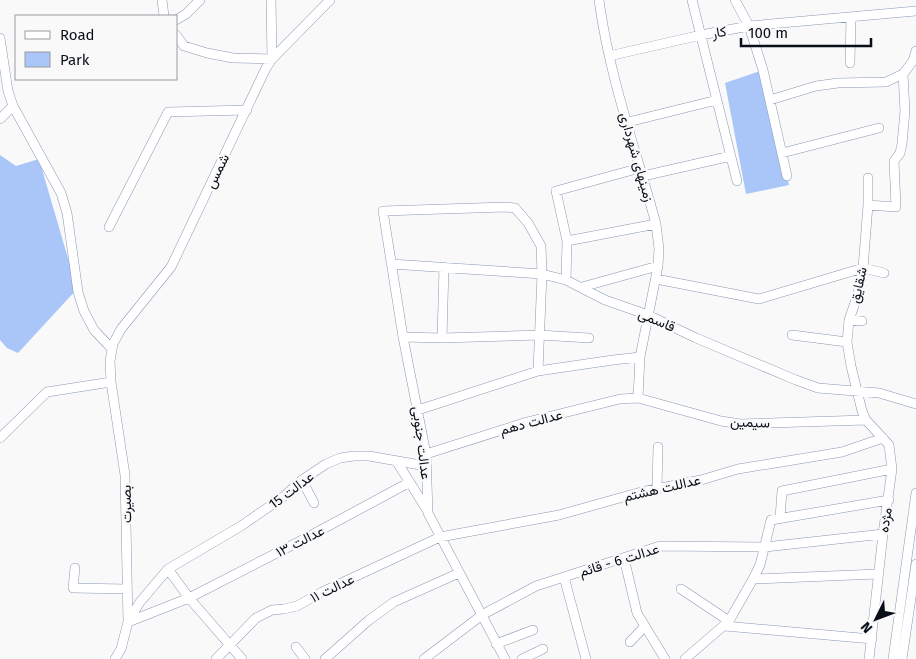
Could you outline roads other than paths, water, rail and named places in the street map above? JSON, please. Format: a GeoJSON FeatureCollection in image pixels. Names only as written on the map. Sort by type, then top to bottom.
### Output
{"type":"FeatureCollection","features":[{"type":"Feature","properties":{"kind":"street"},"geometry":{"type":"LineString","coordinates":[[162,0],[164,15]]}},
{"type":"Feature","properties":{"kind":"street"},"geometry":{"type":"LineString","coordinates":[[178,19],[186,14],[200,0]]}},
{"type":"Feature","properties":{"kind":"street"},"geometry":{"type":"LineString","coordinates":[[178,38],[184,46],[207,53],[233,58],[272,59],[272,0]]}},
{"type":"Feature","properties":{"kind":"street","name":"شمس"},"geometry":{"type":"LineString","coordinates":[[112,349],[121,329],[171,267],[247,110],[260,78],[272,59],[330,0]]}},
{"type":"Feature","properties":{"kind":"street","name":"زمینهای شهرداری"},"geometry":{"type":"LineString","coordinates":[[599,0],[610,56],[656,224],[659,249],[656,279],[640,357],[638,398]]}},
{"type":"Feature","properties":{"kind":"street"},"geometry":{"type":"LineString","coordinates":[[692,0],[737,181]]}},
{"type":"Feature","properties":{"kind":"street"},"geometry":{"type":"LineString","coordinates":[[735,0],[749,26],[763,70],[787,176]]}},
{"type":"Feature","properties":{"kind":"street","name":"کار"},"geometry":{"type":"LineString","coordinates":[[610,56],[749,26],[916,12]]}},
{"type":"Feature","properties":{"kind":"street"},"geometry":{"type":"LineString","coordinates":[[850,63],[851,17]]}},
{"type":"Feature","properties":{"kind":"street"},"geometry":{"type":"LineString","coordinates":[[0,38],[8,91],[14,106],[61,193],[67,213],[78,292],[84,311],[94,330],[112,349]]}},
{"type":"Feature","properties":{"kind":"street"},"geometry":{"type":"LineString","coordinates":[[770,100],[816,86],[838,83],[886,82],[904,74],[914,61],[916,51]]}},
{"type":"Feature","properties":{"kind":"street"},"geometry":{"type":"LineString","coordinates":[[868,205],[896,207],[894,161],[900,152],[902,144],[905,111],[904,74]]}},
{"type":"Feature","properties":{"kind":"street"},"geometry":{"type":"LineString","coordinates":[[628,122],[717,100]]}},
{"type":"Feature","properties":{"kind":"street"},"geometry":{"type":"LineString","coordinates":[[0,119],[14,106]]}},
{"type":"Feature","properties":{"kind":"street"},"geometry":{"type":"LineString","coordinates":[[108,227],[168,112],[247,110]]}},
{"type":"Feature","properties":{"kind":"street"},"geometry":{"type":"LineString","coordinates":[[782,153],[879,128]]}},
{"type":"Feature","properties":{"kind":"street"},"geometry":{"type":"LineString","coordinates":[[566,280],[567,241],[556,191],[642,172],[731,156]]}},
{"type":"Feature","properties":{"kind":"street","name":"شقایق"},"geometry":{"type":"LineString","coordinates":[[857,390],[850,366],[847,342],[849,320],[857,297],[863,268],[868,178]]}},
{"type":"Feature","properties":{"kind":"street","name":"عدالت جنوبی"},"geometry":{"type":"LineString","coordinates":[[505,659],[428,513],[426,454],[403,337],[383,211],[515,208],[528,223],[541,246],[542,274]]}},
{"type":"Feature","properties":{"kind":"street"},"geometry":{"type":"LineString","coordinates":[[567,241],[656,224]]}},
{"type":"Feature","properties":{"kind":"street","name":"قاسمی"},"geometry":{"type":"LineString","coordinates":[[391,264],[542,274],[566,280],[605,300],[648,315],[696,338],[818,388],[879,393],[916,404]]}},
{"type":"Feature","properties":{"kind":"street"},"geometry":{"type":"LineString","coordinates":[[582,287],[658,266]]}},
{"type":"Feature","properties":{"kind":"street"},"geometry":{"type":"LineString","coordinates":[[442,338],[444,267]]}},
{"type":"Feature","properties":{"kind":"street"},"geometry":{"type":"LineString","coordinates":[[656,279],[759,299],[863,268],[884,273]]}},
{"type":"Feature","properties":{"kind":"street"},"geometry":{"type":"LineString","coordinates":[[538,372],[542,274]]}},
{"type":"Feature","properties":{"kind":"street"},"geometry":{"type":"LineString","coordinates":[[849,320],[862,321]]}},
{"type":"Feature","properties":{"kind":"street"},"geometry":{"type":"LineString","coordinates":[[403,337],[442,338],[539,335],[589,338]]}},
{"type":"Feature","properties":{"kind":"street"},"geometry":{"type":"LineString","coordinates":[[792,335],[847,342]]}},
{"type":"Feature","properties":{"kind":"street","name":"بصیرت"},"geometry":{"type":"LineString","coordinates":[[112,349],[111,382],[125,475],[128,622],[121,649],[115,659]]}},
{"type":"Feature","properties":{"kind":"street"},"geometry":{"type":"LineString","coordinates":[[418,410],[538,372],[640,357]]}},
{"type":"Feature","properties":{"kind":"street"},"geometry":{"type":"LineString","coordinates":[[0,438],[47,392],[111,382]]}},
{"type":"Feature","properties":{"kind":"street","name":"مژده"},"geometry":{"type":"LineString","coordinates":[[857,390],[866,420],[890,448],[892,468],[869,659]]}},
{"type":"Feature","properties":{"kind":"street","name":"سیمین"},"geometry":{"type":"LineString","coordinates":[[638,398],[721,421],[740,424],[866,420]]}},
{"type":"Feature","properties":{"kind":"street","name":"عدالت دهم"},"geometry":{"type":"LineString","coordinates":[[426,454],[527,422],[620,399],[638,398]]}},
{"type":"Feature","properties":{"kind":"street","name":"عداللت هشتم"},"geometry":{"type":"LineString","coordinates":[[440,537],[559,514],[657,488],[701,480],[738,469],[842,452],[883,438]]}},
{"type":"Feature","properties":{"kind":"street"},"geometry":{"type":"LineString","coordinates":[[657,488],[658,448]]}},
{"type":"Feature","properties":{"kind":"street","name":"عدالت 15"},"geometry":{"type":"LineString","coordinates":[[128,622],[140,602],[168,569],[240,526],[283,497],[302,480],[326,464],[340,458],[369,456],[426,466]]}},
{"type":"Feature","properties":{"kind":"street"},"geometry":{"type":"LineString","coordinates":[[397,462],[428,513]]}},
{"type":"Feature","properties":{"kind":"street"},"geometry":{"type":"LineString","coordinates":[[780,518],[782,491],[892,468]]}},
{"type":"Feature","properties":{"kind":"street"},"geometry":{"type":"LineString","coordinates":[[302,480],[314,503]]}},
{"type":"Feature","properties":{"kind":"street","name":"عدالت ۱۳"},"geometry":{"type":"LineString","coordinates":[[128,622],[189,598],[410,482]]}},
{"type":"Feature","properties":{"kind":"street"},"geometry":{"type":"LineString","coordinates":[[893,659],[916,493]]}},
{"type":"Feature","properties":{"kind":"street"},"geometry":{"type":"LineString","coordinates":[[685,659],[727,624],[753,580],[762,558],[771,520],[888,500]]}},
{"type":"Feature","properties":{"kind":"street","name":"عدالت 6 - قائم"},"geometry":{"type":"LineString","coordinates":[[424,659],[482,615],[536,586],[660,546],[765,547],[883,534]]}},
{"type":"Feature","properties":{"kind":"street","name":"عدالت ۱۱"},"geometry":{"type":"LineString","coordinates":[[216,659],[262,614],[272,610],[297,606],[322,592],[440,537]]}},
{"type":"Feature","properties":{"kind":"street"},"geometry":{"type":"LineString","coordinates":[[624,558],[637,613],[665,659]]}},
{"type":"Feature","properties":{"kind":"street"},"geometry":{"type":"LineString","coordinates":[[902,659],[912,625],[916,565]]}},
{"type":"Feature","properties":{"kind":"street"},"geometry":{"type":"LineString","coordinates":[[75,568],[74,588],[127,589]]}},
{"type":"Feature","properties":{"kind":"street"},"geometry":{"type":"LineString","coordinates":[[168,569],[189,598],[242,659]]}},
{"type":"Feature","properties":{"kind":"street"},"geometry":{"type":"LineString","coordinates":[[325,659],[369,620],[394,602],[460,573]]}},
{"type":"Feature","properties":{"kind":"street"},"geometry":{"type":"LineString","coordinates":[[753,580],[878,574]]}},
{"type":"Feature","properties":{"kind":"street"},"geometry":{"type":"LineString","coordinates":[[564,577],[586,659]]}},
{"type":"Feature","properties":{"kind":"street"},"geometry":{"type":"LineString","coordinates":[[681,589],[727,624],[872,640]]}},
{"type":"Feature","properties":{"kind":"street"},"geometry":{"type":"LineString","coordinates":[[630,642],[645,626]]}},
{"type":"Feature","properties":{"kind":"street"},"geometry":{"type":"LineString","coordinates":[[496,644],[533,630]]}},
{"type":"Feature","properties":{"kind":"street"},"geometry":{"type":"LineString","coordinates":[[296,647],[306,659]]}},
{"type":"Feature","properties":{"kind":"street"},"geometry":{"type":"LineString","coordinates":[[522,659],[543,649]]}}]}
